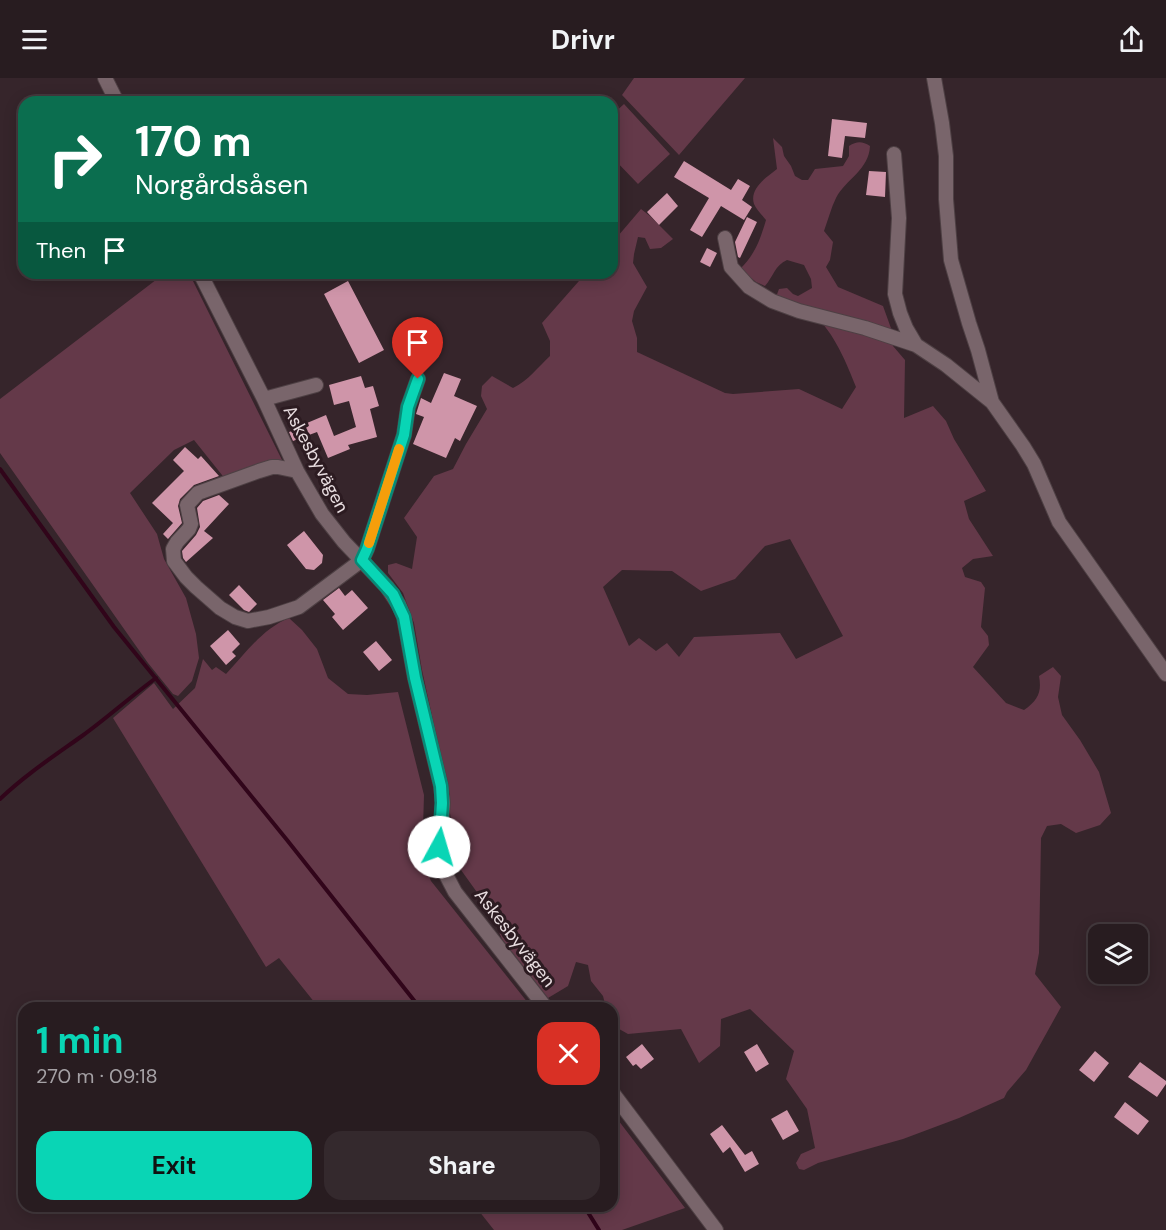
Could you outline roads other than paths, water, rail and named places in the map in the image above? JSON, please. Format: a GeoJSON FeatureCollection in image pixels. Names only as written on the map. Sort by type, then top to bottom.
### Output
{"type":"FeatureCollection","features":[{"type":"Feature","properties":{"kind":"street"},"geometry":{"type":"LineString","coordinates":[[105,78],[114,96]]}},
{"type":"Feature","properties":{"kind":"street"},"geometry":{"type":"LineString","coordinates":[[934,78],[945,146],[951,260],[992,402]]}},
{"type":"Feature","properties":{"kind":"street"},"geometry":{"type":"LineString","coordinates":[[894,154],[899,218],[895,294],[900,313],[916,345]]}},
{"type":"Feature","properties":{"kind":"street"},"geometry":{"type":"LineString","coordinates":[[725,238],[731,267],[749,287],[772,301],[799,311],[865,328],[916,345],[946,365],[992,402],[1034,464],[1059,522],[1166,674]]}},
{"type":"Feature","properties":{"kind":"street","name":"Askesbyvägen"},"geometry":{"type":"LineString","coordinates":[[203,279],[264,399],[297,471],[322,514],[344,542],[393,594],[404,617],[415,678],[441,786],[439,847],[444,871],[455,892],[541,1002]]}},
{"type":"Feature","properties":{"kind":"street"},"geometry":{"type":"LineString","coordinates":[[297,471],[272,467],[198,493],[187,505],[191,524],[173,549],[174,561],[196,587],[220,608],[235,617],[248,621],[299,607],[362,560],[404,435],[408,407],[418,379]]}},
{"type":"Feature","properties":{"kind":"street"},"geometry":{"type":"LineString","coordinates":[[264,399],[316,385]]}},
{"type":"Feature","properties":{"kind":"street"},"geometry":{"type":"LineString","coordinates":[[618,1100],[716,1230]]}},
{"type":"Feature","properties":{"kind":"waterway"},"geometry":{"type":"LineString","coordinates":[[0,469],[114,627],[415,1002]]}},
{"type":"Feature","properties":{"kind":"waterway"},"geometry":{"type":"LineString","coordinates":[[0,799],[156,678]]}},
{"type":"Feature","properties":{"kind":"waterway"},"geometry":{"type":"LineString","coordinates":[[588,1212],[599,1230]]}}]}
